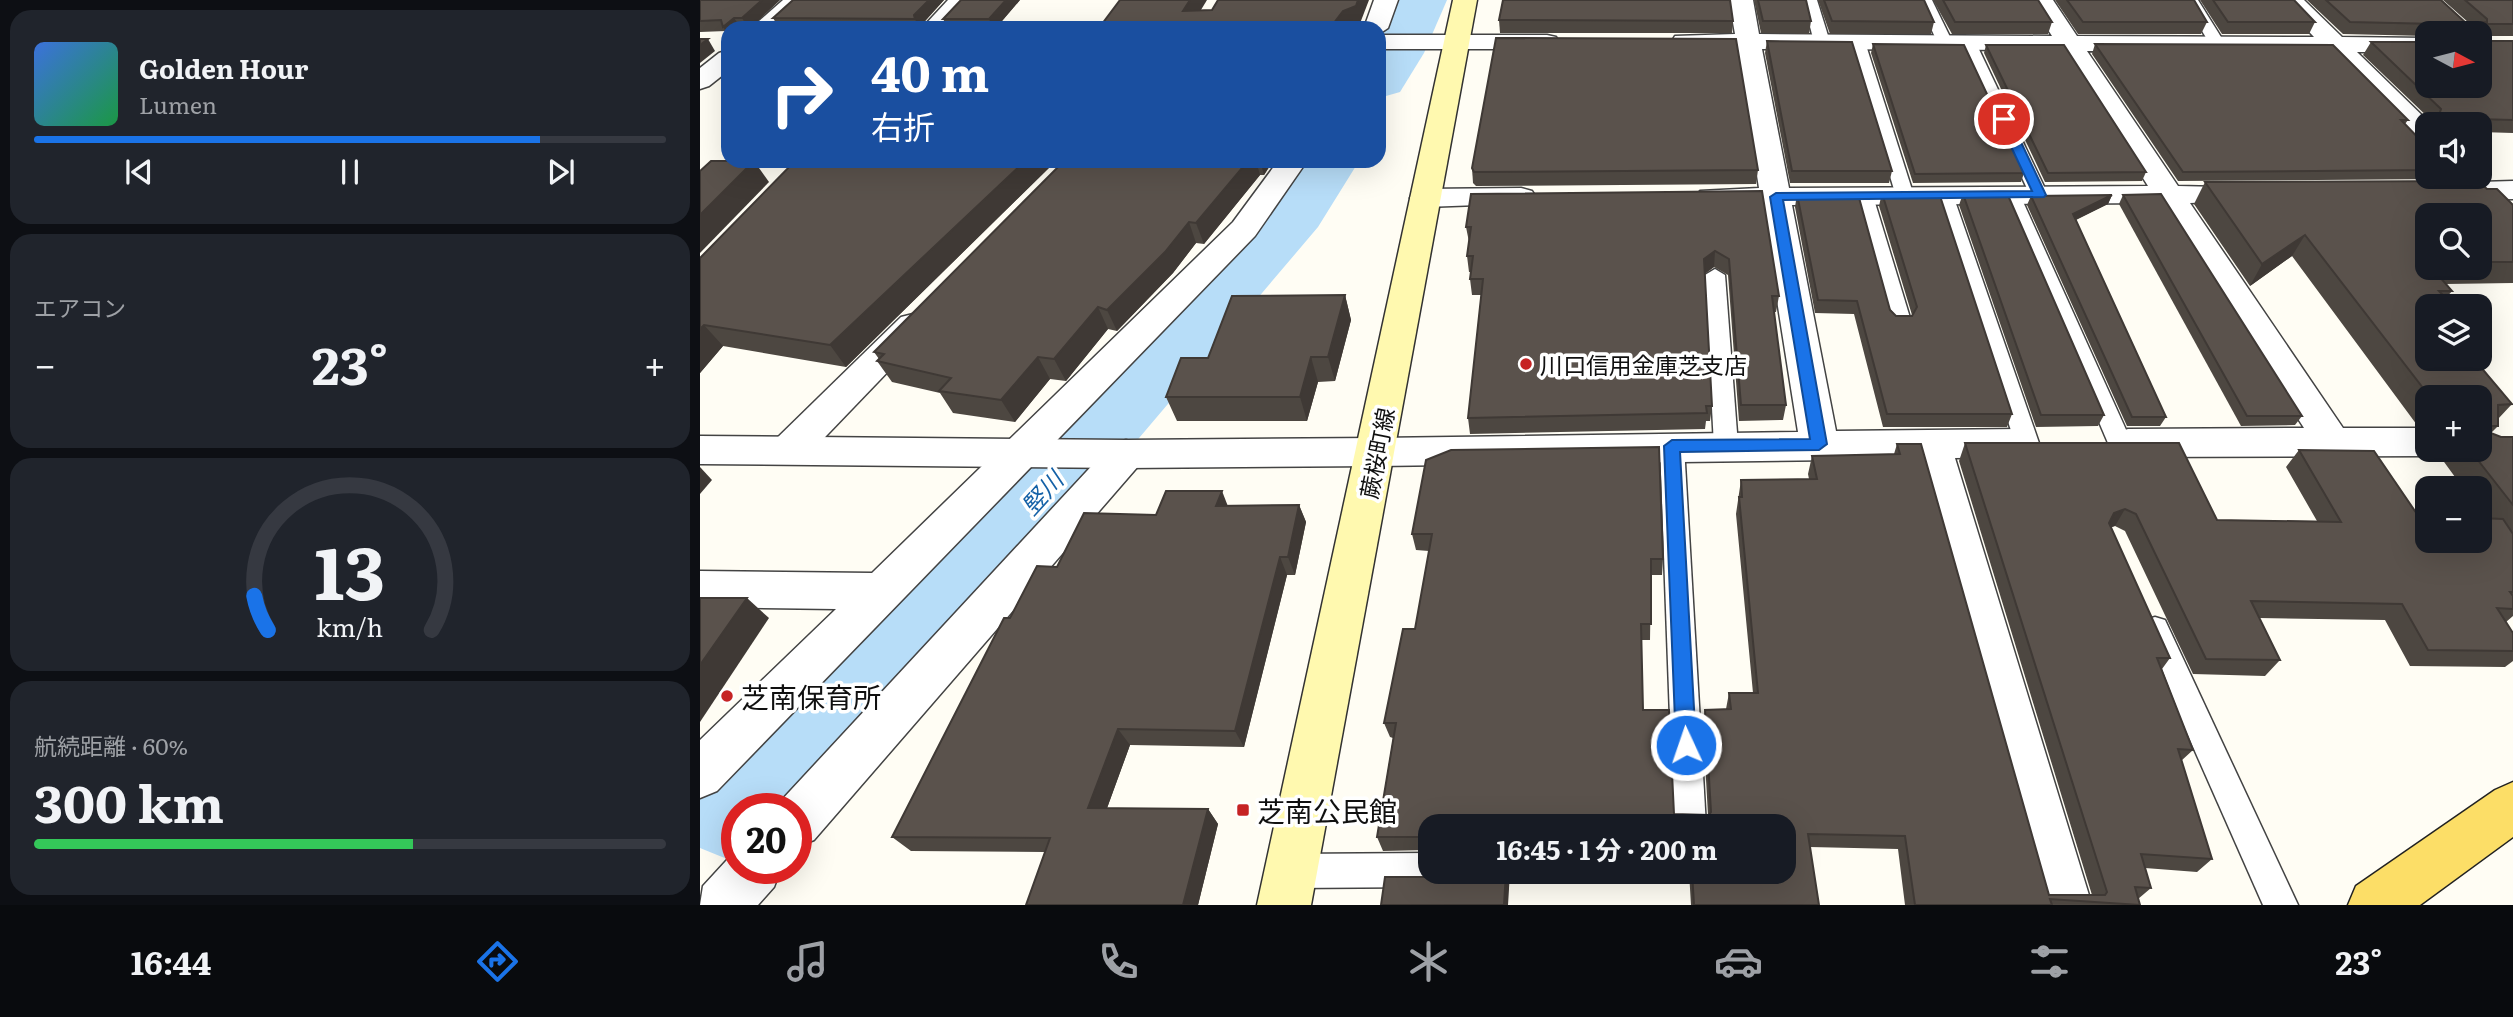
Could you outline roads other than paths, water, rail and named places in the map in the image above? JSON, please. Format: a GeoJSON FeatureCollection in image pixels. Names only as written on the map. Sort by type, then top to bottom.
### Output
{"type":"FeatureCollection","features":[{"type":"Feature","properties":{"kind":"main road","name":"蕨桜町線"},"geometry":{"type":"LineString","coordinates":[[1287,888],[1377,452],[1425,198],[1444,42],[1465,0]]}},
{"type":"Feature","properties":{"kind":"main road"},"geometry":{"type":"LineString","coordinates":[[2375,905],[2513,807]]}},
{"type":"Feature","properties":{"kind":"street"},"geometry":{"type":"LineString","coordinates":[[772,21],[797,0]]}},
{"type":"Feature","properties":{"kind":"street"},"geometry":{"type":"LineString","coordinates":[[941,21],[961,0]]}},
{"type":"Feature","properties":{"kind":"street"},"geometry":{"type":"LineString","coordinates":[[1382,21],[1386,0]]}},
{"type":"Feature","properties":{"kind":"street"},"geometry":{"type":"LineString","coordinates":[[1741,0],[1819,444]]}},
{"type":"Feature","properties":{"kind":"street"},"geometry":{"type":"LineString","coordinates":[[2041,0],[2066,43],[2172,194],[2333,443]]}},
{"type":"Feature","properties":{"kind":"street"},"geometry":{"type":"LineString","coordinates":[[2291,0],[2415,124]]}},
{"type":"Feature","properties":{"kind":"street"},"geometry":{"type":"LineString","coordinates":[[1386,38],[1444,42],[1568,42]]}},
{"type":"Feature","properties":{"kind":"street"},"geometry":{"type":"LineString","coordinates":[[1665,41],[2415,45]]}},
{"type":"Feature","properties":{"kind":"street"},"geometry":{"type":"LineString","coordinates":[[700,81],[721,49]]}},
{"type":"Feature","properties":{"kind":"street"},"geometry":{"type":"LineString","coordinates":[[700,774],[882,591],[1032,452],[1244,229],[1288,168]]}},
{"type":"Feature","properties":{"kind":"street"},"geometry":{"type":"LineString","coordinates":[[2416,192],[2452,189]]}},
{"type":"Feature","properties":{"kind":"street"},"geometry":{"type":"LineString","coordinates":[[2490,189],[2513,222]]}},
{"type":"Feature","properties":{"kind":"street"},"geometry":{"type":"LineString","coordinates":[[1682,197],[2280,193]]}},
{"type":"Feature","properties":{"kind":"street"},"geometry":{"type":"LineString","coordinates":[[1425,198],[1547,197]]}},
{"type":"Feature","properties":{"kind":"street"},"geometry":{"type":"LineString","coordinates":[[789,450],[932,306]]}},
{"type":"Feature","properties":{"kind":"street"},"geometry":{"type":"LineString","coordinates":[[700,450],[1118,454],[1819,444],[2415,442]]}},
{"type":"Feature","properties":{"kind":"street"},"geometry":{"type":"LineString","coordinates":[[1932,444],[2064,905]]}},
{"type":"Feature","properties":{"kind":"street"},"geometry":{"type":"LineString","coordinates":[[812,804],[1118,454]]}},
{"type":"Feature","properties":{"kind":"street"},"geometry":{"type":"LineString","coordinates":[[700,589],[882,591]]}},
{"type":"Feature","properties":{"kind":"street"},"geometry":{"type":"LineString","coordinates":[[722,905],[741,884]]}},
{"type":"Feature","properties":{"kind":"lane"},"geometry":{"type":"LineString","coordinates":[[1810,0],[1822,41]]}},
{"type":"Feature","properties":{"kind":"lane"},"geometry":{"type":"LineString","coordinates":[[1925,0],[1956,43],[2025,195],[2120,443]]}},
{"type":"Feature","properties":{"kind":"lane"},"geometry":{"type":"LineString","coordinates":[[2191,0],[2218,45]]}},
{"type":"Feature","properties":{"kind":"lane"},"geometry":{"type":"LineString","coordinates":[[1857,42],[1905,196]]}},
{"type":"Feature","properties":{"kind":"lane"},"geometry":{"type":"LineString","coordinates":[[1944,195],[2027,443]]}},
{"type":"Feature","properties":{"kind":"lane"},"geometry":{"type":"LineString","coordinates":[[1864,196],[1900,321]]}},
{"type":"Feature","properties":{"kind":"lane"},"geometry":{"type":"LineString","coordinates":[[1715,275],[1726,446]]}},
{"type":"Feature","properties":{"kind":"lane"},"geometry":{"type":"LineString","coordinates":[[1672,446],[1688,814]]}},
{"type":"Feature","properties":{"kind":"lane"},"geometry":{"type":"LineString","coordinates":[[2143,602],[2281,905]]}},
{"type":"Feature","properties":{"kind":"lane"},"geometry":{"type":"LineString","coordinates":[[1287,888],[1418,872]]}},
{"type":"Feature","properties":{"kind":"waterway","name":"竪川"},"geometry":{"type":"LineString","coordinates":[[1386,69],[1421,0]]}},
{"type":"Feature","properties":{"kind":"waterway","name":"竪川"},"geometry":{"type":"LineString","coordinates":[[753,793],[995,542],[1294,212],[1322,168]]}},
{"type":"Feature","properties":{"kind":"place","name":"川口信用金庫芝支店"},"geometry":{"type":"Point","coordinates":[1526,364]}},
{"type":"Feature","properties":{"kind":"place","name":"芝南保育所"},"geometry":{"type":"Point","coordinates":[727,696]}},
{"type":"Feature","properties":{"kind":"place","name":"芝南公民館"},"geometry":{"type":"Point","coordinates":[1243,810]}}]}
